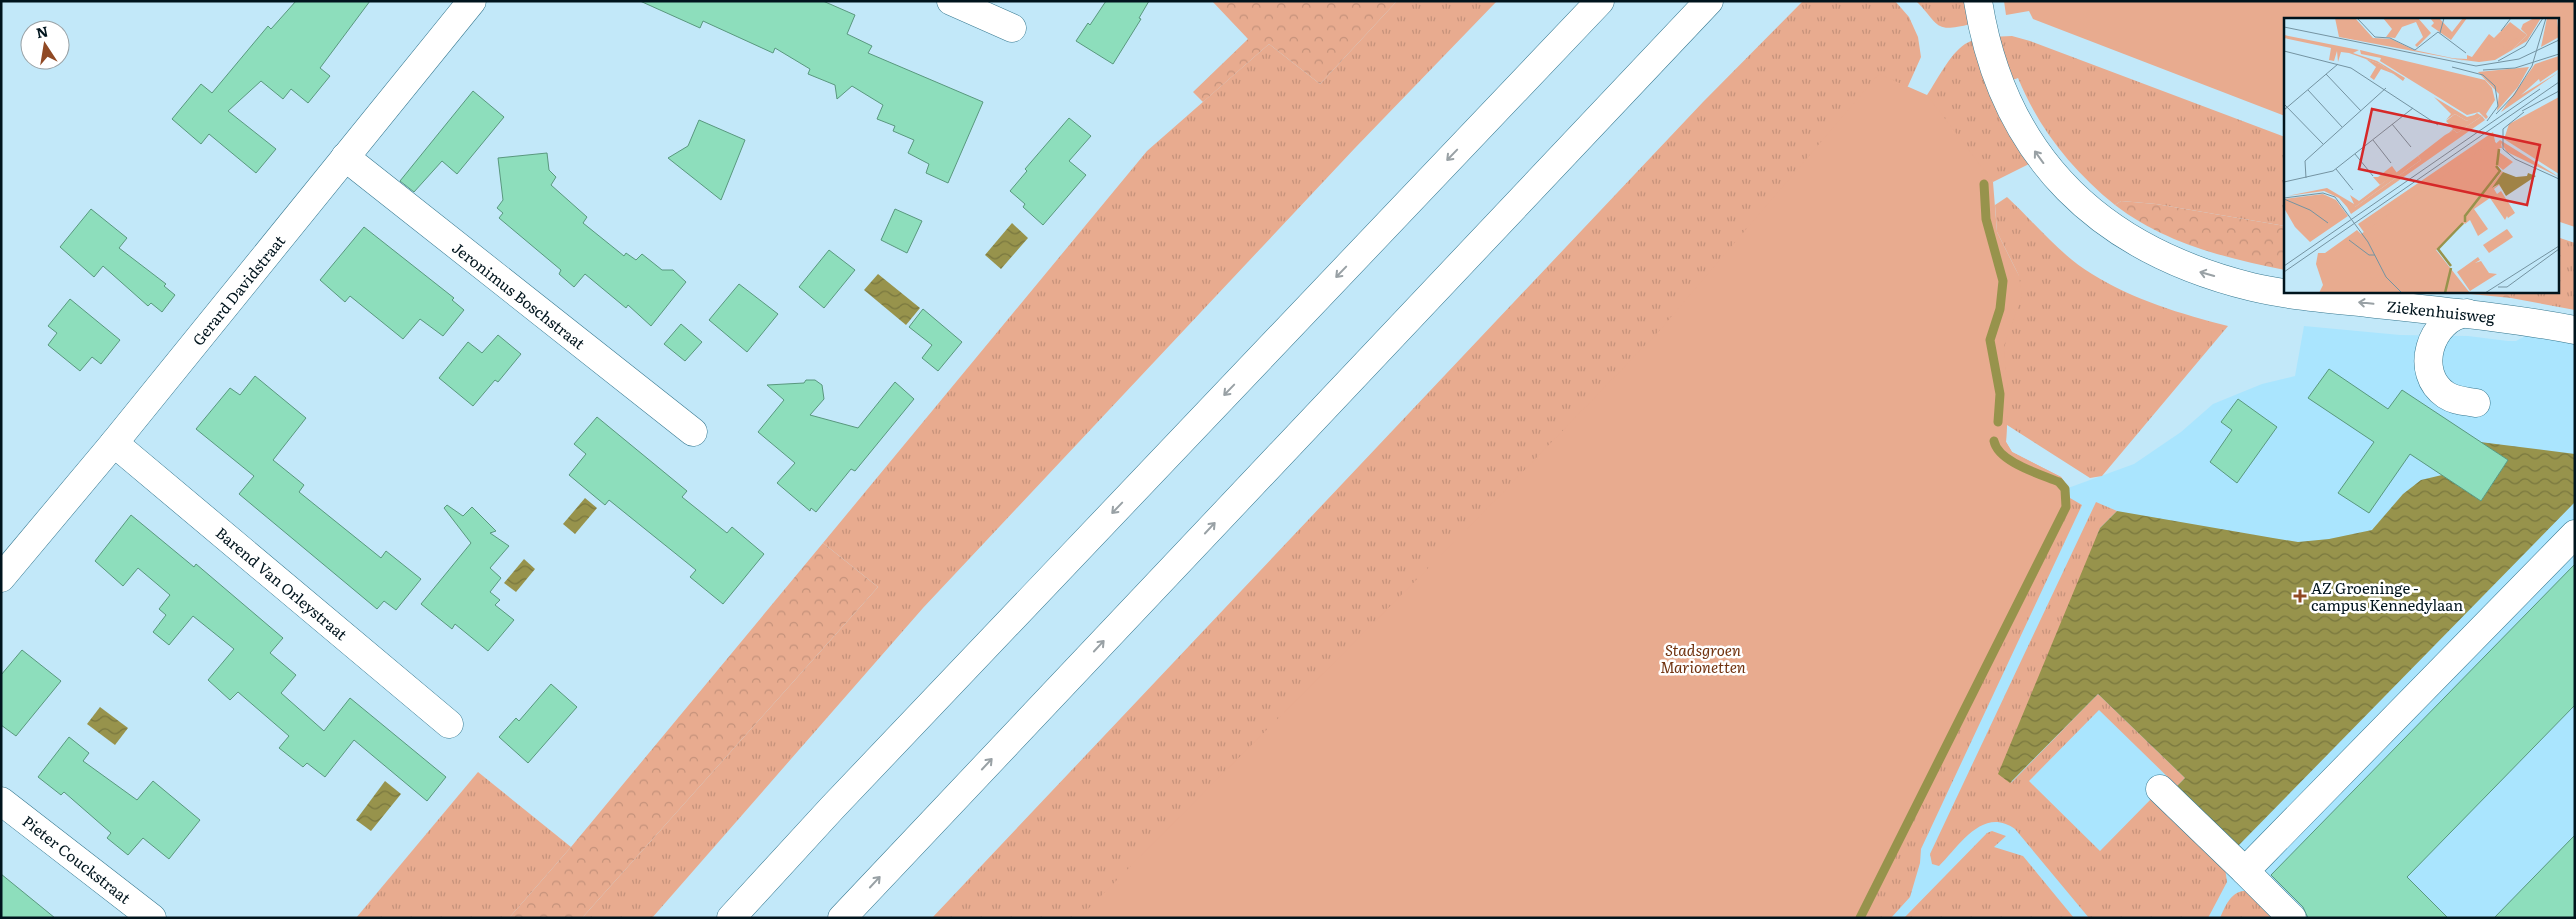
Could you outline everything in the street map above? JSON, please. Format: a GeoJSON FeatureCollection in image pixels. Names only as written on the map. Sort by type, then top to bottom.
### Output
{"type":"FeatureCollection","features":[{"type":"Feature","properties":{"kind":"main road","name":"Gerard Davidstraat"},"geometry":{"type":"LineString","coordinates":[[1,578],[114,443],[472,1]]}},
{"type":"Feature","properties":{"kind":"main road"},"geometry":{"type":"LineString","coordinates":[[951,1],[1012,28]]}},
{"type":"Feature","properties":{"kind":"main road"},"geometry":{"type":"LineString","coordinates":[[1486,119],[1577,1]]}},
{"type":"Feature","properties":{"kind":"main road"},"geometry":{"type":"LineString","coordinates":[[731,918],[832,808],[1600,1]]}},
{"type":"Feature","properties":{"kind":"main road"},"geometry":{"type":"LineString","coordinates":[[842,918],[1709,1]]}},
{"type":"Feature","properties":{"kind":"main road","name":"Ziekenhuisweg"},"geometry":{"type":"LineString","coordinates":[[1978,1],[1991,57],[2006,98],[2029,143],[2049,170],[2071,194],[2106,224],[2144,248],[2192,269],[2253,287],[2315,297],[2467,313],[2575,330]]}},
{"type":"Feature","properties":{"kind":"main road","name":"Jeronimus Boschstraat"},"geometry":{"type":"LineString","coordinates":[[345,157],[693,432]]}},
{"type":"Feature","properties":{"kind":"main road"},"geometry":{"type":"LineString","coordinates":[[2418,308],[2433,319],[2433,340]]}},
{"type":"Feature","properties":{"kind":"main road"},"geometry":{"type":"LineString","coordinates":[[2467,313],[2450,318],[2442,326],[2433,340],[2428,357],[2434,383],[2447,396],[2456,400],[2476,403]]}},
{"type":"Feature","properties":{"kind":"main road","name":"Barend Van Orleystraat"},"geometry":{"type":"LineString","coordinates":[[114,443],[449,724]]}},
{"type":"Feature","properties":{"kind":"main road"},"geometry":{"type":"LineString","coordinates":[[2245,871],[2575,534]]}},
{"type":"Feature","properties":{"kind":"main road"},"geometry":{"type":"LineString","coordinates":[[2160,789],[2292,918]]}},
{"type":"Feature","properties":{"kind":"main road","name":"Pieter Couckstraat"},"geometry":{"type":"LineString","coordinates":[[1,801],[152,918]]}},
{"type":"Feature","properties":{"kind":"shaded area","name":"AZ Groeninge - campus Kennedylaan"},"geometry":{"type":"Polygon","coordinates":[[[2304,326],[2400,335],[2468,336],[2508,341],[2516,341],[2533,332],[2575,339],[2575,918],[1864,918],[2070,498],[2068,488],[2134,464],[2181,432],[2213,404],[2262,384],[2295,376],[2304,326]]]}},
{"type":"Feature","properties":{"kind":"green space"},"geometry":{"type":"Polygon","coordinates":[[[1212,1],[1397,1],[1320,84],[1269,44],[1203,102],[1193,92],[1248,39],[1212,1]]]}},
{"type":"Feature","properties":{"kind":"green space"},"geometry":{"type":"Polygon","coordinates":[[[1397,1],[1497,1],[1355,148],[923,608],[652,918],[582,918],[878,587],[823,543],[1147,151],[1269,44],[1320,84],[1397,1]]]}},
{"type":"Feature","properties":{"kind":"green space"},"geometry":{"type":"Polygon","coordinates":[[[1803,1],[1895,1],[1909,17],[1918,37],[1921,57],[1908,86],[1801,228],[1620,918],[932,918],[1703,102],[1803,1]]]}},
{"type":"Feature","properties":{"kind":"green space"},"geometry":{"type":"Polygon","coordinates":[[[1916,1],[1968,1],[1971,24],[1950,28],[1943,27],[1934,22],[1916,1]]]}},
{"type":"Feature","properties":{"kind":"green space"},"geometry":{"type":"Polygon","coordinates":[[[2004,1],[2575,1],[2575,227],[2558,221],[2558,18],[2284,18],[2284,116],[2033,19],[2029,11],[2006,15],[2004,1]]]}},
{"type":"Feature","properties":{"kind":"green space"},"geometry":{"type":"Polygon","coordinates":[[[2012,36],[2030,41],[2284,137],[2284,226],[2156,204],[2121,201],[2115,205],[2085,178],[2058,148],[2026,97],[2018,78],[1990,88],[2031,163],[1993,182],[1982,177],[1974,199],[2019,276],[1997,232],[1995,205],[2007,197],[2058,248],[2092,274],[2141,299],[2228,326],[2102,476],[2090,478],[2007,425],[2006,442],[2012,452],[2061,477],[2066,484],[2070,498],[2082,505],[1921,849],[1920,863],[1910,897],[1891,918],[1635,918],[1927,95],[1959,49],[1970,41],[2012,36]]]}},
{"type":"Feature","properties":{"kind":"green space","name":"Stadsgroen Marionetten"},"geometry":{"type":"Polygon","coordinates":[[[1879,74],[1927,95],[1993,182],[1997,232],[2019,276],[2022,296],[2004,346],[2008,395],[2006,442],[2012,452],[2061,477],[2067,488],[2069,508],[1864,918],[1079,918],[1480,516],[1659,331],[1879,74]]]}},
{"type":"Feature","properties":{"kind":"green space"},"geometry":{"type":"Polygon","coordinates":[[[2121,201],[2156,204],[2284,226],[2284,270],[2218,254],[2175,239],[2154,230],[2115,205],[2121,201]]]}},
{"type":"Feature","properties":{"kind":"green space"},"geometry":{"type":"Polygon","coordinates":[[[2558,237],[2575,243],[2575,310],[2511,298],[2511,292],[2558,292],[2558,237]]]}},
{"type":"Feature","properties":{"kind":"green space"},"geometry":{"type":"Polygon","coordinates":[[[2450,292],[2511,292],[2511,298],[2450,292]]]}},
{"type":"Feature","properties":{"kind":"green space"},"geometry":{"type":"Polygon","coordinates":[[[2096,502],[2117,511],[2100,528],[2011,783],[2098,694],[2185,778],[2177,786],[2099,710],[2029,781],[2100,851],[2152,798],[2225,868],[2227,882],[2208,918],[2089,918],[2015,829],[2003,823],[1993,822],[1982,825],[1964,839],[1939,866],[1932,864],[1930,854],[2096,502]]]}},
{"type":"Feature","properties":{"kind":"green space"},"geometry":{"type":"Polygon","coordinates":[[[823,543],[878,587],[582,918],[509,918],[571,847],[823,543]]]}},
{"type":"Feature","properties":{"kind":"green space"},"geometry":{"type":"Polygon","coordinates":[[[478,772],[571,847],[509,918],[356,918],[478,772]]]}},
{"type":"Feature","properties":{"kind":"green space"},"geometry":{"type":"Polygon","coordinates":[[[1992,831],[2006,836],[1994,847],[2023,856],[2074,918],[1904,918],[1987,833],[1992,831]]]}},
{"type":"Feature","properties":{"kind":"green space"},"geometry":{"type":"Polygon","coordinates":[[[2246,891],[2273,918],[2220,918],[2231,898],[2238,892],[2246,891]]]}},
{"type":"Feature","properties":{"kind":"water"},"geometry":{"type":"Polygon","coordinates":[[[1012,223],[1028,238],[1001,269],[985,255],[1012,223]]]}},
{"type":"Feature","properties":{"kind":"water"},"geometry":{"type":"Polygon","coordinates":[[[878,274],[920,308],[906,325],[864,290],[878,274]]]}},
{"type":"Feature","properties":{"kind":"water"},"geometry":{"type":"Polygon","coordinates":[[[2480,442],[2575,454],[2575,502],[2238,846],[2177,786],[2185,778],[2098,694],[2010,783],[1998,774],[2100,528],[2117,511],[2298,542],[2329,539],[2372,530],[2403,494],[2421,480],[2442,475],[2481,501],[2508,460],[2480,442]]]}},
{"type":"Feature","properties":{"kind":"water"},"geometry":{"type":"Polygon","coordinates":[[[585,498],[597,508],[575,534],[563,524],[585,498]]]}},
{"type":"Feature","properties":{"kind":"water"},"geometry":{"type":"Polygon","coordinates":[[[524,559],[535,569],[516,592],[504,583],[524,559]]]}},
{"type":"Feature","properties":{"kind":"water"},"geometry":{"type":"Polygon","coordinates":[[[100,707],[128,728],[115,745],[87,724],[100,707]]]}},
{"type":"Feature","properties":{"kind":"water"},"geometry":{"type":"Polygon","coordinates":[[[385,781],[401,794],[371,831],[356,820],[385,781]]]}},
{"type":"Feature","properties":{"kind":"building"},"geometry":{"type":"Polygon","coordinates":[[[296,1],[370,1],[320,68],[330,76],[308,103],[291,89],[283,99],[261,81],[228,111],[276,149],[256,173],[209,134],[201,144],[172,119],[201,84],[212,93],[268,26],[271,29],[296,1]]]}},
{"type":"Feature","properties":{"kind":"building"},"geometry":{"type":"Polygon","coordinates":[[[640,1],[823,1],[855,15],[847,34],[872,46],[868,53],[983,102],[948,183],[926,173],[929,164],[908,153],[914,140],[893,131],[895,126],[877,119],[883,105],[852,86],[837,99],[835,85],[808,74],[810,69],[775,48],[773,53],[703,21],[700,28],[640,1]]]}},
{"type":"Feature","properties":{"kind":"building"},"geometry":{"type":"Polygon","coordinates":[[[1106,1],[1149,1],[1139,18],[1141,19],[1113,64],[1076,41],[1088,23],[1090,25],[1106,1]]]}},
{"type":"Feature","properties":{"kind":"building"},"geometry":{"type":"Polygon","coordinates":[[[473,91],[504,117],[457,174],[442,161],[414,192],[400,181],[473,91]]]}},
{"type":"Feature","properties":{"kind":"building"},"geometry":{"type":"Polygon","coordinates":[[[1069,118],[1091,136],[1069,161],[1086,175],[1043,225],[1023,207],[1025,204],[1010,191],[1027,171],[1025,169],[1069,118]]]}},
{"type":"Feature","properties":{"kind":"building"},"geometry":{"type":"Polygon","coordinates":[[[699,120],[745,140],[721,200],[668,158],[688,146],[699,120]]]}},
{"type":"Feature","properties":{"kind":"building"},"geometry":{"type":"Polygon","coordinates":[[[547,153],[549,170],[556,177],[551,185],[587,217],[583,223],[624,256],[626,253],[636,260],[642,254],[662,270],[673,270],[686,282],[651,326],[628,305],[626,308],[585,274],[574,287],[559,274],[561,270],[499,218],[503,213],[497,208],[503,200],[498,158],[547,153]]]}},
{"type":"Feature","properties":{"kind":"building"},"geometry":{"type":"Polygon","coordinates":[[[91,209],[127,238],[119,248],[166,284],[164,286],[175,295],[162,312],[151,303],[148,306],[103,266],[94,277],[60,247],[91,209]]]}},
{"type":"Feature","properties":{"kind":"building"},"geometry":{"type":"Polygon","coordinates":[[[895,209],[922,221],[907,253],[881,240],[895,209]]]}},
{"type":"Feature","properties":{"kind":"building"},"geometry":{"type":"Polygon","coordinates":[[[364,227],[454,298],[452,300],[464,310],[443,336],[420,319],[403,339],[350,296],[345,302],[320,280],[364,227]]]}},
{"type":"Feature","properties":{"kind":"building"},"geometry":{"type":"Polygon","coordinates":[[[829,250],[855,270],[824,308],[799,287],[829,250]]]}},
{"type":"Feature","properties":{"kind":"building"},"geometry":{"type":"Polygon","coordinates":[[[739,284],[778,314],[747,352],[709,320],[739,284]]]}},
{"type":"Feature","properties":{"kind":"building"},"geometry":{"type":"Polygon","coordinates":[[[70,299],[120,340],[101,364],[92,357],[80,371],[48,345],[57,333],[48,326],[70,299]]]}},
{"type":"Feature","properties":{"kind":"building"},"geometry":{"type":"Polygon","coordinates":[[[923,309],[962,342],[938,371],[922,358],[932,345],[909,327],[923,309]]]}},
{"type":"Feature","properties":{"kind":"building"},"geometry":{"type":"Polygon","coordinates":[[[681,324],[702,342],[685,361],[664,344],[681,324]]]}},
{"type":"Feature","properties":{"kind":"building"},"geometry":{"type":"Polygon","coordinates":[[[498,335],[521,354],[498,382],[495,380],[473,406],[439,378],[468,342],[482,353],[498,335]]]}},
{"type":"Feature","properties":{"kind":"building"},"geometry":{"type":"Polygon","coordinates":[[[2329,369],[2388,409],[2402,390],[2508,460],[2481,501],[2410,454],[2369,513],[2338,493],[2374,442],[2308,398],[2329,369]]]}},
{"type":"Feature","properties":{"kind":"building"},"geometry":{"type":"Polygon","coordinates":[[[255,376],[306,418],[273,460],[304,485],[299,492],[381,558],[386,551],[421,579],[396,610],[384,601],[377,609],[239,494],[254,476],[196,429],[230,388],[240,395],[255,376]]]}},
{"type":"Feature","properties":{"kind":"building"},"geometry":{"type":"Polygon","coordinates":[[[806,380],[815,380],[822,385],[824,399],[810,415],[858,428],[895,382],[914,399],[855,471],[851,469],[816,512],[811,508],[810,511],[777,483],[795,463],[758,432],[784,400],[767,385],[804,383],[806,380]]]}},
{"type":"Feature","properties":{"kind":"building"},"geometry":{"type":"Polygon","coordinates":[[[2238,399],[2277,427],[2237,483],[2210,462],[2232,430],[2221,422],[2238,399]]]}},
{"type":"Feature","properties":{"kind":"building"},"geometry":{"type":"Polygon","coordinates":[[[597,417],[687,491],[682,497],[727,533],[732,527],[764,554],[723,604],[690,577],[696,570],[609,500],[605,505],[569,475],[586,454],[574,444],[597,417]]]}},
{"type":"Feature","properties":{"kind":"building"},"geometry":{"type":"Polygon","coordinates":[[[447,505],[463,516],[472,507],[496,531],[490,533],[509,546],[490,568],[501,578],[490,592],[500,600],[495,605],[514,620],[488,651],[455,624],[452,629],[421,604],[471,543],[444,508],[447,505]]]}},
{"type":"Feature","properties":{"kind":"building"},"geometry":{"type":"Polygon","coordinates":[[[131,515],[194,567],[196,564],[283,638],[270,653],[296,675],[281,693],[324,731],[350,698],[446,777],[427,801],[354,740],[325,777],[307,763],[303,767],[279,748],[289,736],[238,692],[230,700],[208,680],[234,649],[193,616],[169,645],[153,632],[166,615],[159,609],[170,595],[138,568],[123,586],[95,561],[131,515]]]}},
{"type":"Feature","properties":{"kind":"building"},"geometry":{"type":"Polygon","coordinates":[[[2575,564],[2575,705],[2407,877],[2448,918],[2308,918],[2303,907],[2271,875],[2575,564]]]}},
{"type":"Feature","properties":{"kind":"building"},"geometry":{"type":"Polygon","coordinates":[[[22,650],[61,681],[16,736],[1,725],[1,675],[22,650]]]}},
{"type":"Feature","properties":{"kind":"building"},"geometry":{"type":"Polygon","coordinates":[[[551,684],[577,707],[528,763],[499,737],[516,718],[519,721],[551,684]]]}},
{"type":"Feature","properties":{"kind":"building"},"geometry":{"type":"Polygon","coordinates":[[[69,737],[89,753],[83,761],[137,800],[153,781],[200,820],[169,859],[143,838],[128,855],[107,838],[111,833],[64,792],[61,795],[38,777],[69,737]]]}},
{"type":"Feature","properties":{"kind":"building"},"geometry":{"type":"Polygon","coordinates":[[[2575,835],[2575,918],[2494,918],[2575,835]]]}},
{"type":"Feature","properties":{"kind":"building"},"geometry":{"type":"Polygon","coordinates":[[[1,874],[55,918],[1,918],[1,874]]]}},
{"type":"Feature","properties":{"kind":"waterway"},"geometry":{"type":"LineString","coordinates":[[1984,184],[1986,219],[2003,281],[2000,309],[1990,340],[2000,394],[1998,422]]}},
{"type":"Feature","properties":{"kind":"waterway"},"geometry":{"type":"LineString","coordinates":[[1860,918],[2066,507],[2065,489],[2059,482],[2011,461],[1997,448],[1994,441]]}},
{"type":"Feature","properties":{"kind":"place","name":"AZ Groeninge - campus Kennedylaan"},"geometry":{"type":"Point","coordinates":[2300,596]}}]}
